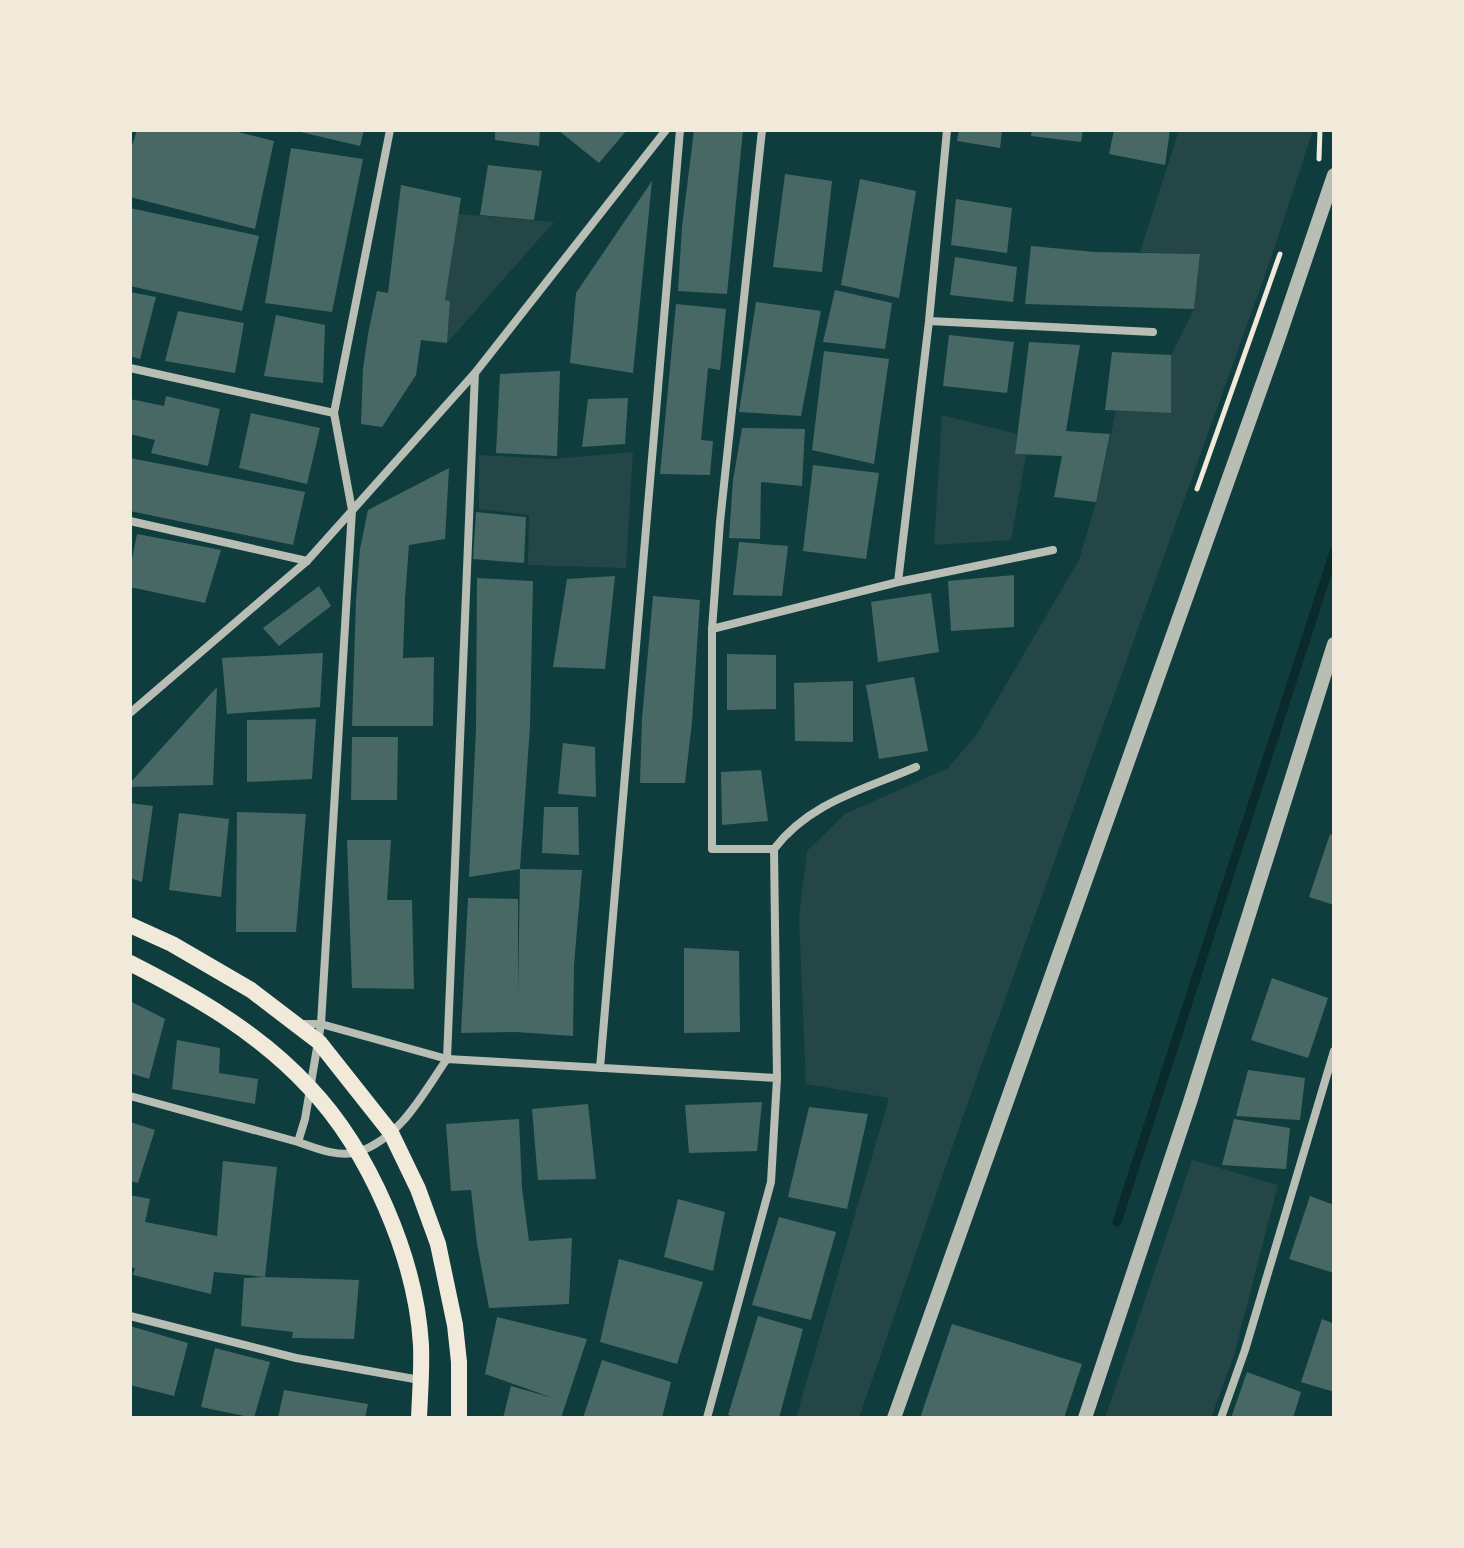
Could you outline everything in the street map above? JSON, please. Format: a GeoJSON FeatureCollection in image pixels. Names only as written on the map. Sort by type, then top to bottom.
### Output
{"type":"FeatureCollection","features":[{"type":"Feature","properties":{"kind":"main road"},"geometry":{"type":"LineString","coordinates":[[130,925],[172,944],[251,990],[319,1042],[391,1133],[418,1189],[438,1244],[459,1362],[459,1418]]}},
{"type":"Feature","properties":{"kind":"main road"},"geometry":{"type":"LineString","coordinates":[[130,963],[178,987],[246,1031],[311,1088],[357,1153],[388,1211],[409,1270],[421,1344],[419,1418]]}},
{"type":"Feature","properties":{"kind":"street"},"geometry":{"type":"LineString","coordinates":[[298,1142],[311,1088],[321,1024],[352,510],[334,413],[390,130]]}},
{"type":"Feature","properties":{"kind":"street"},"geometry":{"type":"LineString","coordinates":[[130,713],[307,561],[475,373],[666,130]]}},
{"type":"Feature","properties":{"kind":"street"},"geometry":{"type":"LineString","coordinates":[[600,1068],[680,130]]}},
{"type":"Feature","properties":{"kind":"street"},"geometry":{"type":"LineString","coordinates":[[762,130],[720,522],[712,629],[712,849],[774,849]]}},
{"type":"Feature","properties":{"kind":"street"},"geometry":{"type":"LineString","coordinates":[[898,582],[929,321],[947,130]]}},
{"type":"Feature","properties":{"kind":"street"},"geometry":{"type":"LineString","coordinates":[[894,1418],[1334,175]]}},
{"type":"Feature","properties":{"kind":"street"},"geometry":{"type":"LineString","coordinates":[[929,321],[1153,332]]}},
{"type":"Feature","properties":{"kind":"street"},"geometry":{"type":"LineString","coordinates":[[130,368],[334,413]]}},
{"type":"Feature","properties":{"kind":"street"},"geometry":{"type":"LineString","coordinates":[[130,1096],[327,1152],[357,1153],[391,1133],[407,1117],[447,1059],[475,373]]}},
{"type":"Feature","properties":{"kind":"street"},"geometry":{"type":"LineString","coordinates":[[130,521],[307,561]]}},
{"type":"Feature","properties":{"kind":"street"},"geometry":{"type":"LineString","coordinates":[[712,629],[898,582],[1053,550]]}},
{"type":"Feature","properties":{"kind":"street"},"geometry":{"type":"LineString","coordinates":[[1085,1418],[1190,1102],[1334,644]]}},
{"type":"Feature","properties":{"kind":"street"},"geometry":{"type":"LineString","coordinates":[[707,1418],[771,1182],[777,1078],[774,849],[788,831],[810,813],[916,767]]}},
{"type":"Feature","properties":{"kind":"street"},"geometry":{"type":"LineString","coordinates":[[295,1024],[321,1024],[447,1059],[777,1078]]}},
{"type":"Feature","properties":{"kind":"street"},"geometry":{"type":"LineString","coordinates":[[1221,1418],[1245,1350],[1334,1051]]}},
{"type":"Feature","properties":{"kind":"street"},"geometry":{"type":"LineString","coordinates":[[130,1316],[296,1358],[420,1380]]}},
{"type":"Feature","properties":{"kind":"path"},"geometry":{"type":"LineString","coordinates":[[1320,130],[1320,140]]}},
{"type":"Feature","properties":{"kind":"shaded area"},"geometry":{"type":"Polygon","coordinates":[[[1179,130],[1313,130],[1272,255],[962,1119],[859,1418],[796,1418],[889,1098],[806,1084],[799,918],[807,851],[845,814],[948,768],[977,734],[1079,560],[1096,502],[1116,411],[1171,413],[1171,355],[1194,309],[1200,254],[1140,252],[1179,130]]]}},
{"type":"Feature","properties":{"kind":"shaded area"},"geometry":{"type":"Polygon","coordinates":[[[458,214],[554,222],[447,343],[450,301],[445,300],[458,214]]]}},
{"type":"Feature","properties":{"kind":"shaded area"},"geometry":{"type":"Polygon","coordinates":[[[942,415],[1017,434],[1015,453],[1026,455],[1011,540],[934,545],[942,415]]]}},
{"type":"Feature","properties":{"kind":"shaded area"},"geometry":{"type":"Polygon","coordinates":[[[633,452],[626,568],[528,565],[529,515],[479,509],[479,455],[553,459],[633,452]]]}},
{"type":"Feature","properties":{"kind":"shaded area"},"geometry":{"type":"Polygon","coordinates":[[[1192,1160],[1278,1185],[1234,1355],[1211,1418],[1105,1418],[1192,1160]]]}},
{"type":"Feature","properties":{"kind":"building"},"geometry":{"type":"Polygon","coordinates":[[[137,130],[230,130],[274,141],[255,229],[130,197],[130,152],[137,130]]]}},
{"type":"Feature","properties":{"kind":"building"},"geometry":{"type":"Polygon","coordinates":[[[292,130],[364,130],[360,146],[292,130]]]}},
{"type":"Feature","properties":{"kind":"building"},"geometry":{"type":"Polygon","coordinates":[[[495,130],[540,130],[539,146],[495,140],[495,130]]]}},
{"type":"Feature","properties":{"kind":"building"},"geometry":{"type":"Polygon","coordinates":[[[558,130],[627,130],[599,163],[558,130]]]}},
{"type":"Feature","properties":{"kind":"building"},"geometry":{"type":"Polygon","coordinates":[[[694,130],[743,130],[727,294],[678,291],[694,130]]]}},
{"type":"Feature","properties":{"kind":"building"},"geometry":{"type":"Polygon","coordinates":[[[959,130],[1002,130],[1000,148],[957,141],[959,130]]]}},
{"type":"Feature","properties":{"kind":"building"},"geometry":{"type":"Polygon","coordinates":[[[1032,130],[1083,130],[1081,142],[1031,136],[1032,130]]]}},
{"type":"Feature","properties":{"kind":"building"},"geometry":{"type":"Polygon","coordinates":[[[1114,130],[1170,130],[1165,165],[1109,154],[1114,130]]]}},
{"type":"Feature","properties":{"kind":"building"},"geometry":{"type":"Polygon","coordinates":[[[291,148],[363,159],[332,312],[265,303],[291,148]]]}},
{"type":"Feature","properties":{"kind":"building"},"geometry":{"type":"Polygon","coordinates":[[[488,165],[542,171],[534,220],[480,215],[488,165]]]}},
{"type":"Feature","properties":{"kind":"building"},"geometry":{"type":"Polygon","coordinates":[[[785,174],[832,181],[822,272],[773,267],[785,174]]]}},
{"type":"Feature","properties":{"kind":"building"},"geometry":{"type":"Polygon","coordinates":[[[860,179],[916,191],[899,298],[841,285],[860,179]]]}},
{"type":"Feature","properties":{"kind":"building"},"geometry":{"type":"Polygon","coordinates":[[[652,181],[633,373],[570,363],[576,293],[652,181]]]}},
{"type":"Feature","properties":{"kind":"building"},"geometry":{"type":"Polygon","coordinates":[[[401,185],[461,198],[445,300],[450,301],[447,343],[421,340],[416,375],[382,427],[361,424],[363,369],[377,291],[388,293],[401,185]]]}},
{"type":"Feature","properties":{"kind":"building"},"geometry":{"type":"Polygon","coordinates":[[[956,199],[1012,208],[1007,253],[951,245],[956,199]]]}},
{"type":"Feature","properties":{"kind":"building"},"geometry":{"type":"Polygon","coordinates":[[[130,208],[259,236],[242,311],[130,286],[130,208]]]}},
{"type":"Feature","properties":{"kind":"building"},"geometry":{"type":"Polygon","coordinates":[[[1031,246],[1095,252],[1200,254],[1194,309],[1025,304],[1031,246]]]}},
{"type":"Feature","properties":{"kind":"building"},"geometry":{"type":"Polygon","coordinates":[[[955,257],[1017,267],[1013,302],[950,295],[955,257]]]}},
{"type":"Feature","properties":{"kind":"building"},"geometry":{"type":"Polygon","coordinates":[[[835,290],[892,303],[885,349],[823,342],[835,290]]]}},
{"type":"Feature","properties":{"kind":"building"},"geometry":{"type":"Polygon","coordinates":[[[130,292],[156,297],[140,359],[130,356],[130,292]]]}},
{"type":"Feature","properties":{"kind":"building"},"geometry":{"type":"Polygon","coordinates":[[[756,302],[821,311],[801,416],[739,412],[756,302]]]}},
{"type":"Feature","properties":{"kind":"building"},"geometry":{"type":"Polygon","coordinates":[[[676,304],[726,309],[720,370],[708,368],[701,440],[713,441],[710,475],[660,474],[676,304]]]}},
{"type":"Feature","properties":{"kind":"building"},"geometry":{"type":"Polygon","coordinates":[[[178,311],[244,323],[235,373],[165,361],[178,311]]]}},
{"type":"Feature","properties":{"kind":"building"},"geometry":{"type":"Polygon","coordinates":[[[276,315],[325,325],[323,383],[264,376],[276,315]]]}},
{"type":"Feature","properties":{"kind":"building"},"geometry":{"type":"Polygon","coordinates":[[[949,335],[1014,342],[1007,393],[943,386],[949,335]]]}},
{"type":"Feature","properties":{"kind":"building"},"geometry":{"type":"Polygon","coordinates":[[[1029,342],[1080,345],[1066,431],[1110,434],[1096,502],[1054,497],[1062,456],[1015,454],[1029,342]]]}},
{"type":"Feature","properties":{"kind":"building"},"geometry":{"type":"Polygon","coordinates":[[[824,351],[889,359],[874,464],[812,450],[824,351]]]}},
{"type":"Feature","properties":{"kind":"building"},"geometry":{"type":"Polygon","coordinates":[[[1112,352],[1171,355],[1171,413],[1105,410],[1112,352]]]}},
{"type":"Feature","properties":{"kind":"building"},"geometry":{"type":"Polygon","coordinates":[[[560,371],[557,456],[496,453],[500,374],[560,371]]]}},
{"type":"Feature","properties":{"kind":"building"},"geometry":{"type":"Polygon","coordinates":[[[166,396],[220,409],[208,466],[151,453],[155,440],[130,434],[130,399],[164,406],[166,396]]]}},
{"type":"Feature","properties":{"kind":"building"},"geometry":{"type":"Polygon","coordinates":[[[628,398],[625,444],[582,447],[588,399],[628,398]]]}},
{"type":"Feature","properties":{"kind":"building"},"geometry":{"type":"Polygon","coordinates":[[[251,413],[320,428],[307,484],[239,468],[251,413]]]}},
{"type":"Feature","properties":{"kind":"building"},"geometry":{"type":"Polygon","coordinates":[[[742,428],[805,429],[802,486],[761,482],[760,539],[729,538],[733,480],[742,428]]]}},
{"type":"Feature","properties":{"kind":"building"},"geometry":{"type":"Polygon","coordinates":[[[130,458],[305,492],[293,545],[130,511],[130,458]]]}},
{"type":"Feature","properties":{"kind":"building"},"geometry":{"type":"Polygon","coordinates":[[[813,465],[879,473],[866,559],[803,551],[813,465]]]}},
{"type":"Feature","properties":{"kind":"building"},"geometry":{"type":"Polygon","coordinates":[[[449,468],[445,539],[409,545],[405,599],[403,658],[434,657],[433,726],[352,726],[356,600],[360,549],[368,510],[449,468]]]}},
{"type":"Feature","properties":{"kind":"building"},"geometry":{"type":"Polygon","coordinates":[[[476,512],[526,517],[524,563],[473,559],[476,512]]]}},
{"type":"Feature","properties":{"kind":"building"},"geometry":{"type":"Polygon","coordinates":[[[137,534],[221,550],[205,603],[130,587],[137,534]]]}},
{"type":"Feature","properties":{"kind":"building"},"geometry":{"type":"Polygon","coordinates":[[[739,542],[788,546],[782,596],[733,595],[739,542]]]}},
{"type":"Feature","properties":{"kind":"building"},"geometry":{"type":"Polygon","coordinates":[[[1014,575],[1014,627],[951,631],[948,581],[1014,575]]]}},
{"type":"Feature","properties":{"kind":"building"},"geometry":{"type":"Polygon","coordinates":[[[615,576],[605,669],[553,667],[567,579],[615,576]]]}},
{"type":"Feature","properties":{"kind":"building"},"geometry":{"type":"Polygon","coordinates":[[[477,578],[533,581],[530,726],[520,869],[469,877],[476,729],[477,578]]]}},
{"type":"Feature","properties":{"kind":"building"},"geometry":{"type":"Polygon","coordinates":[[[319,586],[331,606],[279,646],[263,628],[319,586]]]}},
{"type":"Feature","properties":{"kind":"building"},"geometry":{"type":"Polygon","coordinates":[[[931,593],[939,652],[878,662],[871,602],[931,593]]]}},
{"type":"Feature","properties":{"kind":"building"},"geometry":{"type":"Polygon","coordinates":[[[653,596],[700,600],[685,783],[640,783],[642,719],[653,596]]]}},
{"type":"Feature","properties":{"kind":"building"},"geometry":{"type":"Polygon","coordinates":[[[323,653],[320,707],[227,714],[222,658],[323,653]]]}},
{"type":"Feature","properties":{"kind":"building"},"geometry":{"type":"Polygon","coordinates":[[[727,654],[776,655],[776,709],[727,710],[727,654]]]}},
{"type":"Feature","properties":{"kind":"building"},"geometry":{"type":"Polygon","coordinates":[[[914,677],[928,751],[879,759],[866,685],[914,677]]]}},
{"type":"Feature","properties":{"kind":"building"},"geometry":{"type":"Polygon","coordinates":[[[853,681],[853,742],[795,741],[794,683],[853,681]]]}},
{"type":"Feature","properties":{"kind":"building"},"geometry":{"type":"Polygon","coordinates":[[[217,687],[213,785],[130,787],[130,783],[217,687]]]}},
{"type":"Feature","properties":{"kind":"building"},"geometry":{"type":"Polygon","coordinates":[[[316,719],[312,779],[247,782],[247,720],[316,719]]]}},
{"type":"Feature","properties":{"kind":"building"},"geometry":{"type":"Polygon","coordinates":[[[352,737],[398,737],[397,800],[351,800],[352,737]]]}},
{"type":"Feature","properties":{"kind":"building"},"geometry":{"type":"Polygon","coordinates":[[[563,743],[595,747],[596,797],[558,794],[563,743]]]}},
{"type":"Feature","properties":{"kind":"building"},"geometry":{"type":"Polygon","coordinates":[[[761,770],[768,821],[722,825],[721,772],[761,770]]]}},
{"type":"Feature","properties":{"kind":"building"},"geometry":{"type":"Polygon","coordinates":[[[130,803],[153,806],[142,882],[130,878],[130,803]]]}},
{"type":"Feature","properties":{"kind":"building"},"geometry":{"type":"Polygon","coordinates":[[[544,807],[578,807],[579,855],[542,853],[544,807]]]}},
{"type":"Feature","properties":{"kind":"building"},"geometry":{"type":"Polygon","coordinates":[[[237,812],[306,814],[296,932],[236,932],[237,812]]]}},
{"type":"Feature","properties":{"kind":"building"},"geometry":{"type":"Polygon","coordinates":[[[179,813],[229,819],[221,897],[169,890],[179,813]]]}},
{"type":"Feature","properties":{"kind":"building"},"geometry":{"type":"Polygon","coordinates":[[[1330,834],[1334,836],[1334,905],[1309,897],[1330,834]]]}},
{"type":"Feature","properties":{"kind":"building"},"geometry":{"type":"Polygon","coordinates":[[[347,840],[391,840],[387,900],[412,900],[414,989],[352,988],[347,840]]]}},
{"type":"Feature","properties":{"kind":"building"},"geometry":{"type":"Polygon","coordinates":[[[520,869],[582,870],[574,965],[573,1036],[516,1032],[461,1033],[468,898],[518,899],[518,996],[520,869]]]}},
{"type":"Feature","properties":{"kind":"building"},"geometry":{"type":"Polygon","coordinates":[[[684,948],[739,951],[740,1032],[684,1033],[684,948]]]}},
{"type":"Feature","properties":{"kind":"building"},"geometry":{"type":"Polygon","coordinates":[[[1272,978],[1328,998],[1308,1058],[1251,1040],[1272,978]]]}},
{"type":"Feature","properties":{"kind":"building"},"geometry":{"type":"Polygon","coordinates":[[[130,1001],[165,1019],[149,1079],[130,1073],[130,1001]]]}},
{"type":"Feature","properties":{"kind":"building"},"geometry":{"type":"Polygon","coordinates":[[[177,1040],[220,1048],[219,1073],[258,1079],[255,1104],[172,1089],[177,1040]]]}},
{"type":"Feature","properties":{"kind":"building"},"geometry":{"type":"Polygon","coordinates":[[[1248,1070],[1305,1078],[1300,1120],[1236,1116],[1248,1070]]]}},
{"type":"Feature","properties":{"kind":"building"},"geometry":{"type":"Polygon","coordinates":[[[762,1102],[757,1151],[689,1153],[685,1105],[762,1102]]]}},
{"type":"Feature","properties":{"kind":"building"},"geometry":{"type":"Polygon","coordinates":[[[588,1104],[596,1179],[538,1180],[532,1109],[588,1104]]]}},
{"type":"Feature","properties":{"kind":"building"},"geometry":{"type":"Polygon","coordinates":[[[809,1107],[868,1114],[847,1209],[788,1197],[809,1107]]]}},
{"type":"Feature","properties":{"kind":"building"},"geometry":{"type":"Polygon","coordinates":[[[519,1119],[522,1188],[529,1241],[572,1238],[569,1304],[489,1308],[471,1190],[451,1191],[446,1124],[519,1119]]]}},
{"type":"Feature","properties":{"kind":"building"},"geometry":{"type":"Polygon","coordinates":[[[1234,1119],[1290,1128],[1286,1169],[1222,1165],[1234,1119]]]}},
{"type":"Feature","properties":{"kind":"building"},"geometry":{"type":"Polygon","coordinates":[[[130,1122],[155,1130],[138,1183],[130,1181],[130,1122]]]}},
{"type":"Feature","properties":{"kind":"building"},"geometry":{"type":"Polygon","coordinates":[[[223,1161],[277,1167],[265,1277],[214,1272],[211,1294],[133,1275],[135,1268],[130,1267],[130,1195],[150,1199],[145,1222],[217,1236],[223,1161]]]}},
{"type":"Feature","properties":{"kind":"building"},"geometry":{"type":"Polygon","coordinates":[[[1310,1196],[1334,1205],[1334,1273],[1289,1259],[1310,1196]]]}},
{"type":"Feature","properties":{"kind":"building"},"geometry":{"type":"Polygon","coordinates":[[[678,1199],[725,1212],[713,1271],[664,1257],[678,1199]]]}},
{"type":"Feature","properties":{"kind":"building"},"geometry":{"type":"Polygon","coordinates":[[[779,1217],[836,1232],[811,1320],[752,1305],[779,1217]]]}},
{"type":"Feature","properties":{"kind":"building"},"geometry":{"type":"Polygon","coordinates":[[[619,1259],[703,1282],[677,1364],[600,1342],[619,1259]]]}},
{"type":"Feature","properties":{"kind":"building"},"geometry":{"type":"Polygon","coordinates":[[[244,1278],[359,1280],[354,1339],[292,1338],[293,1332],[241,1326],[244,1278]]]}},
{"type":"Feature","properties":{"kind":"building"},"geometry":{"type":"Polygon","coordinates":[[[758,1316],[803,1329],[779,1418],[736,1418],[728,1415],[758,1316]]]}},
{"type":"Feature","properties":{"kind":"building"},"geometry":{"type":"Polygon","coordinates":[[[497,1317],[587,1339],[561,1418],[503,1418],[511,1386],[553,1398],[485,1374],[497,1317]]]}},
{"type":"Feature","properties":{"kind":"building"},"geometry":{"type":"Polygon","coordinates":[[[1322,1319],[1334,1324],[1334,1392],[1301,1382],[1322,1319]]]}},
{"type":"Feature","properties":{"kind":"building"},"geometry":{"type":"Polygon","coordinates":[[[952,1324],[1082,1364],[1064,1418],[920,1418],[952,1324]]]}},
{"type":"Feature","properties":{"kind":"building"},"geometry":{"type":"Polygon","coordinates":[[[130,1326],[188,1343],[174,1396],[130,1385],[130,1326]]]}},
{"type":"Feature","properties":{"kind":"building"},"geometry":{"type":"Polygon","coordinates":[[[215,1348],[270,1362],[254,1418],[201,1407],[215,1348]]]}},
{"type":"Feature","properties":{"kind":"building"},"geometry":{"type":"Polygon","coordinates":[[[602,1360],[671,1382],[662,1418],[583,1418],[602,1360]]]}},
{"type":"Feature","properties":{"kind":"building"},"geometry":{"type":"Polygon","coordinates":[[[1247,1372],[1301,1392],[1293,1418],[1231,1418],[1247,1372]]]}},
{"type":"Feature","properties":{"kind":"building"},"geometry":{"type":"Polygon","coordinates":[[[284,1390],[368,1404],[365,1418],[278,1418],[284,1390]]]}},
{"type":"Feature","properties":{"kind":"waterway"},"geometry":{"type":"LineString","coordinates":[[1117,1222],[1334,552]]}}]}
